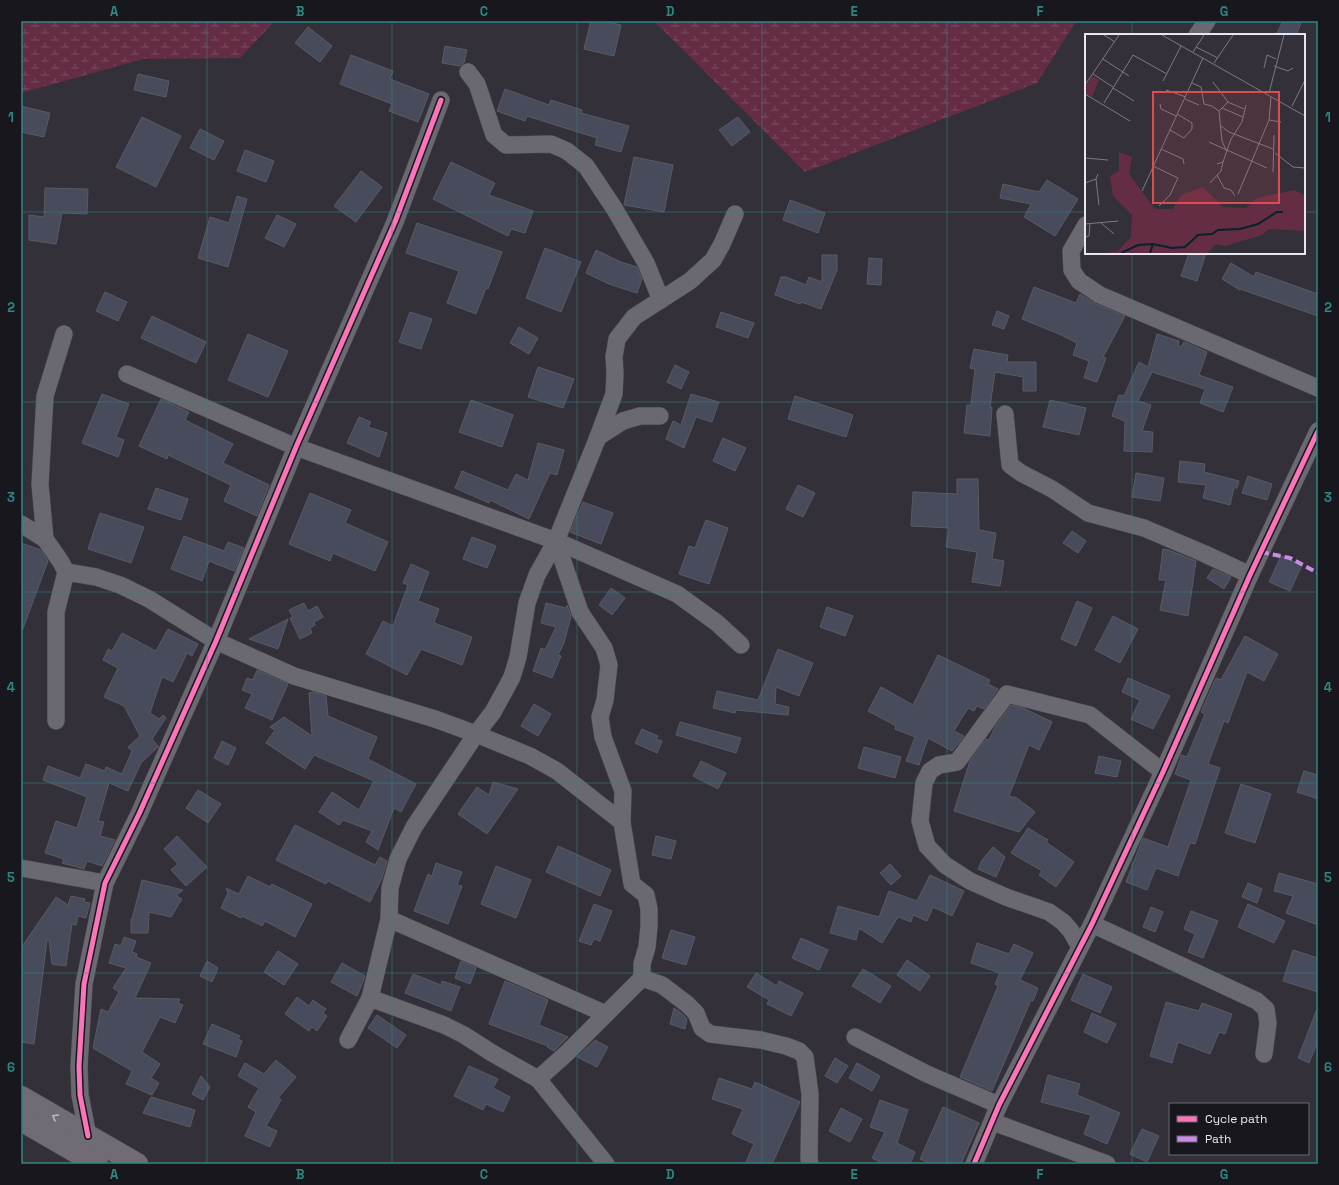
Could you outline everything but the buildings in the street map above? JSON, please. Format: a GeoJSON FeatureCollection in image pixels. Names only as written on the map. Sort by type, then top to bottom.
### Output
{"type":"FeatureCollection","features":[{"type":"Feature","properties":{"kind":"main road"},"geometry":{"type":"LineString","coordinates":[[21,1097],[137,1164]]}},
{"type":"Feature","properties":{"kind":"main road"},"geometry":{"type":"LineString","coordinates":[[21,1120],[97,1164]]}},
{"type":"Feature","properties":{"kind":"street"},"geometry":{"type":"LineString","coordinates":[[1198,34],[1207,21]]}},
{"type":"Feature","properties":{"kind":"street"},"geometry":{"type":"LineString","coordinates":[[468,72],[478,84],[494,135],[506,145],[551,144],[567,151],[586,166],[614,208],[646,263],[661,300]]}},
{"type":"Feature","properties":{"kind":"street"},"geometry":{"type":"LineString","coordinates":[[88,1136],[80,1095],[84,992],[105,883],[139,814],[216,641],[296,447],[395,222],[441,100]]}},
{"type":"Feature","properties":{"kind":"street"},"geometry":{"type":"LineString","coordinates":[[348,1040],[370,998],[389,919],[390,888],[398,859],[414,827],[476,734],[493,712],[512,677],[518,657],[527,603],[537,575],[556,541],[614,394],[614,357],[617,339],[634,317],[690,282],[713,260],[722,244],[735,214]]}},
{"type":"Feature","properties":{"kind":"street"},"geometry":{"type":"LineString","coordinates":[[1085,227],[1071,251],[1072,270],[1079,281],[1100,295],[1318,388]]}},
{"type":"Feature","properties":{"kind":"street"},"geometry":{"type":"LineString","coordinates":[[45,539],[40,484],[45,396],[64,334]]}},
{"type":"Feature","properties":{"kind":"street"},"geometry":{"type":"LineString","coordinates":[[127,374],[296,447],[556,541],[677,594],[717,623],[741,645]]}},
{"type":"Feature","properties":{"kind":"street"},"geometry":{"type":"LineString","coordinates":[[1005,414],[1010,465],[1021,473],[1052,489],[1088,513],[1144,528],[1250,575]]}},
{"type":"Feature","properties":{"kind":"street"},"geometry":{"type":"LineString","coordinates":[[598,437],[623,421],[640,416],[660,416]]}},
{"type":"Feature","properties":{"kind":"street"},"geometry":{"type":"LineString","coordinates":[[974,1164],[999,1105],[1092,924],[1163,772],[1250,575],[1318,431]]}},
{"type":"Feature","properties":{"kind":"street"},"geometry":{"type":"LineString","coordinates":[[21,524],[45,539],[62,562],[66,572],[56,612],[56,721]]}},
{"type":"Feature","properties":{"kind":"street"},"geometry":{"type":"LineString","coordinates":[[538,1079],[568,1052],[642,978],[642,964],[650,926],[646,895],[632,884],[622,822],[623,791],[603,737],[600,717],[605,700],[609,666],[604,648],[580,612],[556,541]]}},
{"type":"Feature","properties":{"kind":"street"},"geometry":{"type":"LineString","coordinates":[[66,572],[96,577],[120,585],[149,599],[216,641],[294,676],[435,719],[530,756],[557,771],[622,822]]}},
{"type":"Feature","properties":{"kind":"street"},"geometry":{"type":"LineString","coordinates":[[1080,947],[1071,931],[1063,922],[1049,912],[1006,897],[970,881],[945,865],[931,851],[927,846],[920,821],[924,783],[930,770],[939,765],[957,762],[1007,694],[1090,715],[1163,772]]}},
{"type":"Feature","properties":{"kind":"street"},"geometry":{"type":"LineString","coordinates":[[21,868],[105,883]]}},
{"type":"Feature","properties":{"kind":"street"},"geometry":{"type":"LineString","coordinates":[[389,919],[606,1014]]}},
{"type":"Feature","properties":{"kind":"street"},"geometry":{"type":"LineString","coordinates":[[1092,924],[1257,1001],[1266,1010],[1268,1023],[1264,1054]]}},
{"type":"Feature","properties":{"kind":"street"},"geometry":{"type":"LineString","coordinates":[[642,978],[662,986],[687,1004],[696,1013],[702,1028],[710,1034],[761,1040],[799,1050],[805,1057],[810,1094],[810,1164]]}},
{"type":"Feature","properties":{"kind":"street"},"geometry":{"type":"LineString","coordinates":[[370,998],[444,1025],[464,1035],[538,1079],[606,1164]]}},
{"type":"Feature","properties":{"kind":"street"},"geometry":{"type":"LineString","coordinates":[[855,1037],[927,1074],[999,1105]]}},
{"type":"Feature","properties":{"kind":"street"},"geometry":{"type":"LineString","coordinates":[[993,1122],[1107,1164]]}},
{"type":"Feature","properties":{"kind":"green space"},"geometry":{"type":"Polygon","coordinates":[[[21,21],[275,21],[240,58],[143,59],[21,93],[21,21]]]}},
{"type":"Feature","properties":{"kind":"green space"},"geometry":{"type":"Polygon","coordinates":[[[654,21],[1076,21],[1037,83],[805,172],[654,21]]]}},
{"type":"Feature","properties":{"kind":"marked path"},"geometry":{"type":"LineString","coordinates":[[1261,552],[1290,558],[1318,573]]}},
{"type":"Feature","properties":{"kind":"cycle path"},"geometry":{"type":"LineString","coordinates":[[88,1136],[80,1095],[79,1066],[84,984],[105,883],[139,814],[216,641],[296,447],[395,222],[441,100]]}},
{"type":"Feature","properties":{"kind":"cycle path"},"geometry":{"type":"LineString","coordinates":[[974,1164],[999,1105],[1092,924],[1163,772],[1250,575],[1318,431]]}}]}
